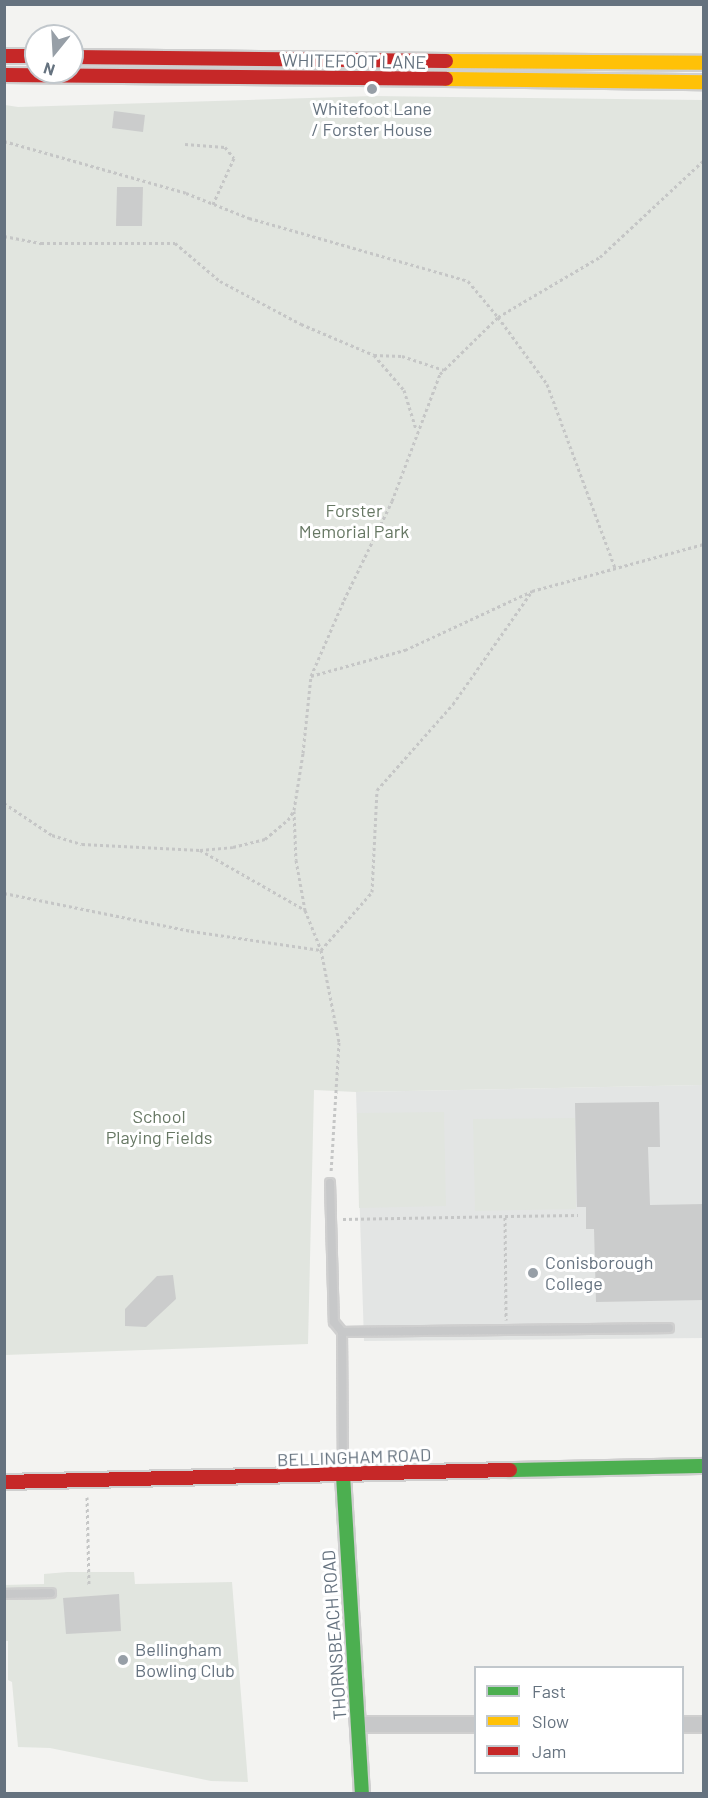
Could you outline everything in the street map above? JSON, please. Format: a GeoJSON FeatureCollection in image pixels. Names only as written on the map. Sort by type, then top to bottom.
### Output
{"type":"FeatureCollection","features":[{"type":"Feature","properties":{"kind":"street"},"geometry":{"type":"LineString","coordinates":[[4,56],[24,56]]}},
{"type":"Feature","properties":{"kind":"street","name":"WHITEFOOT LANE"},"geometry":{"type":"LineString","coordinates":[[84,57],[704,63]]}},
{"type":"Feature","properties":{"kind":"street","name":"WHITEFOOT LANE"},"geometry":{"type":"LineString","coordinates":[[4,75],[704,82]]}},
{"type":"Feature","properties":{"kind":"street","name":"BELLINGHAM ROAD"},"geometry":{"type":"LineString","coordinates":[[4,1482],[704,1466]]}},
{"type":"Feature","properties":{"kind":"street","name":"THORNSBEACH ROAD"},"geometry":{"type":"LineString","coordinates":[[343,1475],[362,1794]]}},
{"type":"Feature","properties":{"kind":"street"},"geometry":{"type":"LineString","coordinates":[[358,1724],[474,1724]]}},
{"type":"Feature","properties":{"kind":"street"},"geometry":{"type":"LineString","coordinates":[[684,1724],[704,1724]]}},
{"type":"Feature","properties":{"kind":"lane"},"geometry":{"type":"LineString","coordinates":[[558,62],[558,81]]}},
{"type":"Feature","properties":{"kind":"lane"},"geometry":{"type":"LineString","coordinates":[[330,1183],[329,1220],[334,1322],[342,1332],[343,1475]]}},
{"type":"Feature","properties":{"kind":"lane"},"geometry":{"type":"LineString","coordinates":[[342,1332],[506,1328],[669,1328]]}},
{"type":"Feature","properties":{"kind":"lane"},"geometry":{"type":"LineString","coordinates":[[4,1594],[51,1593]]}},
{"type":"Feature","properties":{"kind":"path"},"geometry":{"type":"LineString","coordinates":[[4,141],[186,193],[249,218],[468,281],[498,317],[547,384],[615,568]]}},
{"type":"Feature","properties":{"kind":"path"},"geometry":{"type":"LineString","coordinates":[[185,144],[225,147],[234,158],[213,204]]}},
{"type":"Feature","properties":{"kind":"path"},"geometry":{"type":"LineString","coordinates":[[330,1183],[339,1042],[321,950],[305,910],[296,861],[294,810],[311,676],[344,600],[392,501],[417,431],[444,370],[498,317],[600,257],[704,160]]}},
{"type":"Feature","properties":{"kind":"path"},"geometry":{"type":"LineString","coordinates":[[4,236],[41,243],[175,243],[220,281],[301,324],[374,355],[402,356],[444,370]]}},
{"type":"Feature","properties":{"kind":"path"},"geometry":{"type":"LineString","coordinates":[[374,355],[404,390],[417,431]]}},
{"type":"Feature","properties":{"kind":"path"},"geometry":{"type":"LineString","coordinates":[[311,676],[405,650],[532,591],[704,544]]}},
{"type":"Feature","properties":{"kind":"path"},"geometry":{"type":"LineString","coordinates":[[321,950],[372,892],[377,790],[453,704],[532,591]]}},
{"type":"Feature","properties":{"kind":"path"},"geometry":{"type":"LineString","coordinates":[[4,803],[52,835],[81,844],[200,850],[233,847],[265,839],[288,820],[294,810]]}},
{"type":"Feature","properties":{"kind":"path"},"geometry":{"type":"LineString","coordinates":[[200,850],[305,910]]}},
{"type":"Feature","properties":{"kind":"path"},"geometry":{"type":"LineString","coordinates":[[4,893],[190,932],[321,950]]}},
{"type":"Feature","properties":{"kind":"path"},"geometry":{"type":"LineString","coordinates":[[329,1220],[578,1215]]}},
{"type":"Feature","properties":{"kind":"path"},"geometry":{"type":"LineString","coordinates":[[505,1216],[506,1328]]}},
{"type":"Feature","properties":{"kind":"path"},"geometry":{"type":"LineString","coordinates":[[86,1480],[88,1586]]}},
{"type":"Feature","properties":{"kind":"shaded area","name":"Conisborough College"},"geometry":{"type":"Polygon","coordinates":[[[703,1085],[703,1338],[364,1341],[356,1092],[703,1085]]]}},
{"type":"Feature","properties":{"kind":"green space","name":"Forster Memorial Park"},"geometry":{"type":"Polygon","coordinates":[[[373,96],[703,100],[703,1085],[356,1092],[314,1090],[308,1344],[5,1355],[5,105],[18,107],[373,96]]]}},
{"type":"Feature","properties":{"kind":"green space"},"geometry":{"type":"Polygon","coordinates":[[[444,1112],[446,1206],[359,1208],[357,1113],[444,1112]]]}},
{"type":"Feature","properties":{"kind":"green space"},"geometry":{"type":"Polygon","coordinates":[[[575,1118],[576,1209],[475,1211],[473,1119],[575,1118]]]}},
{"type":"Feature","properties":{"kind":"green space","name":"Bellingham Bowling Club"},"geometry":{"type":"Polygon","coordinates":[[[134,1572],[135,1584],[232,1582],[248,1782],[211,1781],[50,1748],[18,1747],[12,1682],[8,1680],[4,1585],[44,1584],[44,1574],[134,1572]]]}},
{"type":"Feature","properties":{"kind":"building"},"geometry":{"type":"Polygon","coordinates":[[[114,111],[145,115],[143,132],[112,128],[114,111]]]}},
{"type":"Feature","properties":{"kind":"building"},"geometry":{"type":"Polygon","coordinates":[[[117,187],[143,187],[142,226],[116,226],[117,187]]]}},
{"type":"Feature","properties":{"kind":"building"},"geometry":{"type":"Polygon","coordinates":[[[659,1102],[660,1147],[648,1147],[650,1205],[704,1204],[704,1300],[596,1302],[594,1229],[586,1229],[586,1207],[577,1207],[575,1103],[659,1102]]]}},
{"type":"Feature","properties":{"kind":"building"},"geometry":{"type":"Polygon","coordinates":[[[173,1275],[176,1299],[146,1327],[125,1326],[125,1309],[157,1276],[173,1275]]]}},
{"type":"Feature","properties":{"kind":"building"},"geometry":{"type":"Polygon","coordinates":[[[119,1594],[121,1631],[66,1634],[63,1598],[119,1594]]]}},
{"type":"Feature","properties":{"kind":"traffic: fast"},"geometry":{"type":"LineString","coordinates":[[510,1470],[704,1466]]}},
{"type":"Feature","properties":{"kind":"traffic: fast"},"geometry":{"type":"LineString","coordinates":[[343,1475],[362,1794]]}},
{"type":"Feature","properties":{"kind":"traffic: slow"},"geometry":{"type":"LineString","coordinates":[[446,61],[704,63]]}},
{"type":"Feature","properties":{"kind":"traffic: slow"},"geometry":{"type":"LineString","coordinates":[[446,79],[704,82]]}},
{"type":"Feature","properties":{"kind":"traffic: jam"},"geometry":{"type":"LineString","coordinates":[[4,56],[24,56]]}},
{"type":"Feature","properties":{"kind":"traffic: jam"},"geometry":{"type":"LineString","coordinates":[[84,57],[446,61]]}},
{"type":"Feature","properties":{"kind":"traffic: jam"},"geometry":{"type":"LineString","coordinates":[[4,75],[446,79]]}},
{"type":"Feature","properties":{"kind":"traffic: jam"},"geometry":{"type":"LineString","coordinates":[[4,1482],[510,1470]]}},
{"type":"Feature","properties":{"kind":"place","name":"Whitefoot Lane / Forster House"},"geometry":{"type":"Point","coordinates":[372,89]}},
{"type":"Feature","properties":{"kind":"place","name":"Conisborough College"},"geometry":{"type":"Point","coordinates":[533,1273]}},
{"type":"Feature","properties":{"kind":"place","name":"Bellingham Bowling Club"},"geometry":{"type":"Point","coordinates":[123,1660]}},
{"type":"Feature","properties":{"kind":"park label","name":"School Playing Fields"},"geometry":{"type":"Point","coordinates":[159,1127]}}]}
